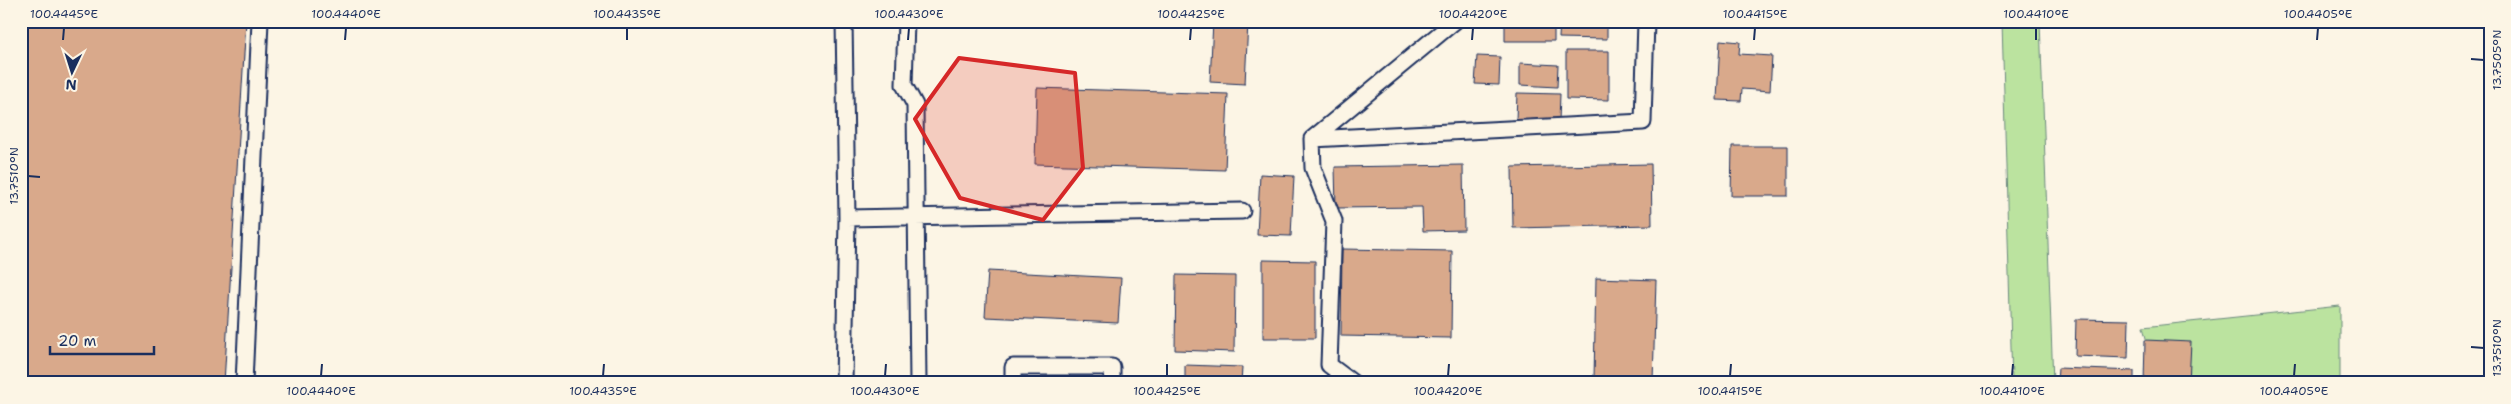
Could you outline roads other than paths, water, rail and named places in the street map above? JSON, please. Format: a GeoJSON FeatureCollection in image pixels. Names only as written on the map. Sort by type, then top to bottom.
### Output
{"type":"FeatureCollection","features":[{"type":"Feature","properties":{"kind":"lane"},"geometry":{"type":"LineString","coordinates":[[244,383],[260,21]]}},
{"type":"Feature","properties":{"kind":"lane"},"geometry":{"type":"LineString","coordinates":[[844,21],[847,218],[844,383]]}},
{"type":"Feature","properties":{"kind":"lane"},"geometry":{"type":"LineString","coordinates":[[906,21],[904,85],[914,105],[918,383]]}},
{"type":"Feature","properties":{"kind":"lane"},"geometry":{"type":"LineString","coordinates":[[1312,139],[1455,21]]}},
{"type":"Feature","properties":{"kind":"lane"},"geometry":{"type":"LineString","coordinates":[[1312,139],[1643,122],[1646,21]]}},
{"type":"Feature","properties":{"kind":"lane"},"geometry":{"type":"LineString","coordinates":[[1312,139],[1313,168],[1334,221],[1329,365],[1353,383]]}},
{"type":"Feature","properties":{"kind":"lane"},"geometry":{"type":"LineString","coordinates":[[847,218],[1242,211]]}},
{"type":"Feature","properties":{"kind":"lane"},"geometry":{"type":"LineString","coordinates":[[1013,383],[1013,367],[1112,367],[1112,383]]}}]}
